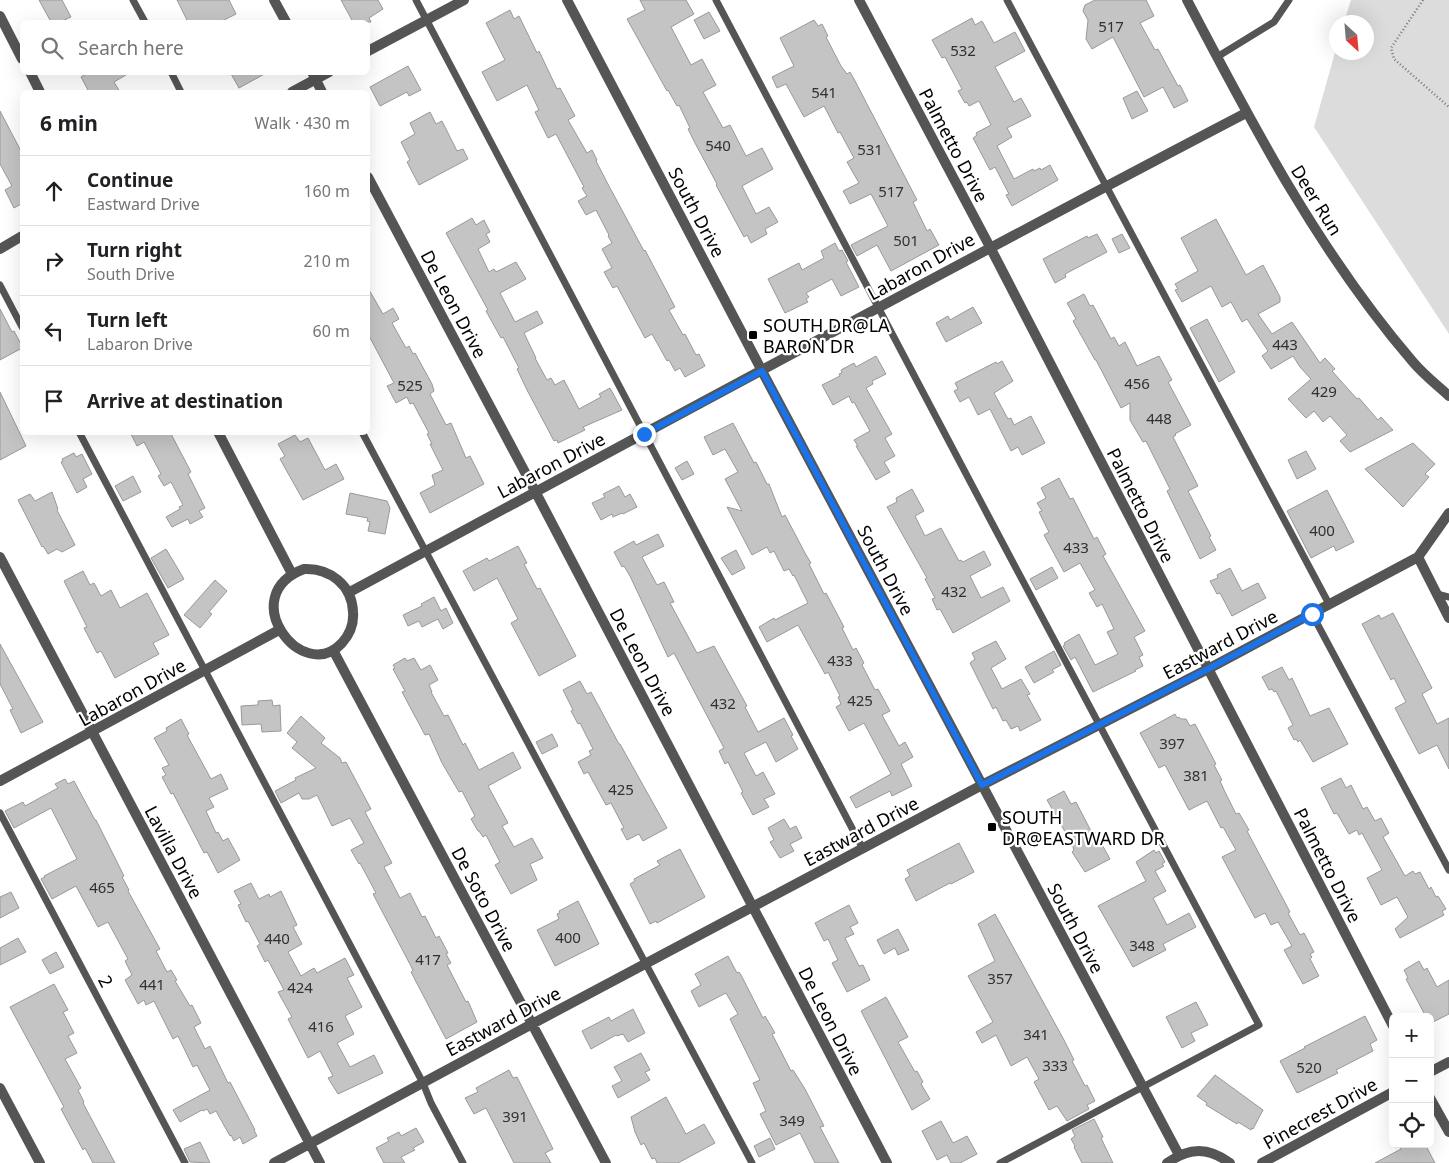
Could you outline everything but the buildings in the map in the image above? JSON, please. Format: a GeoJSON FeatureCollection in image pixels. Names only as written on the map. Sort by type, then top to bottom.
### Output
{"type":"FeatureCollection","features":[{"type":"Feature","properties":{"kind":"street"},"geometry":{"type":"LineString","coordinates":[[274,0],[285,20]]}},
{"type":"Feature","properties":{"kind":"street"},"geometry":{"type":"LineString","coordinates":[[370,50],[464,0]]}},
{"type":"Feature","properties":{"kind":"street","name":"South Drive"},"geometry":{"type":"LineString","coordinates":[[567,0],[1179,1155]]}},
{"type":"Feature","properties":{"kind":"street","name":"Palmetto Drive"},"geometry":{"type":"LineString","coordinates":[[859,0],[990,247],[1389,1018]]}},
{"type":"Feature","properties":{"kind":"street","name":"Deer Run"},"geometry":{"type":"LineString","coordinates":[[1187,0],[1246,113],[1308,218],[1367,303],[1414,364],[1449,396]]}},
{"type":"Feature","properties":{"kind":"street"},"geometry":{"type":"LineString","coordinates":[[0,16],[20,55]]}},
{"type":"Feature","properties":{"kind":"street"},"geometry":{"type":"LineString","coordinates":[[32,75],[39,90]]}},
{"type":"Feature","properties":{"kind":"street"},"geometry":{"type":"LineString","coordinates":[[295,90],[314,76],[321,90]]}},
{"type":"Feature","properties":{"kind":"street","name":"Labaron Drive"},"geometry":{"type":"LineString","coordinates":[[348,592],[990,247],[1246,113]]}},
{"type":"Feature","properties":{"kind":"street","name":"De Leon Drive"},"geometry":{"type":"LineString","coordinates":[[370,181],[754,906],[887,1163]]}},
{"type":"Feature","properties":{"kind":"street"},"geometry":{"type":"LineString","coordinates":[[0,249],[20,237]]}},
{"type":"Feature","properties":{"kind":"street"},"geometry":{"type":"LineString","coordinates":[[220,435],[292,574]]}},
{"type":"Feature","properties":{"kind":"street","name":"Eastward Drive"},"geometry":{"type":"LineString","coordinates":[[274,1163],[863,848],[1208,669],[1418,557],[1449,513]]}},
{"type":"Feature","properties":{"kind":"street","name":"Lavilla Drive"},"geometry":{"type":"LineString","coordinates":[[0,557],[320,1163]]}},
{"type":"Feature","properties":{"kind":"street"},"geometry":{"type":"LineString","coordinates":[[1418,557],[1449,618]]}},
{"type":"Feature","properties":{"kind":"street"},"geometry":{"type":"LineString","coordinates":[[304,569],[324,571],[342,583],[348,592],[352,605],[353,623],[347,638],[334,650],[314,654],[302,651],[285,638],[279,630],[274,610],[276,594],[281,584],[292,574],[304,569]]}},
{"type":"Feature","properties":{"kind":"street","name":"Labaron Drive"},"geometry":{"type":"LineString","coordinates":[[0,781],[279,630]]}},
{"type":"Feature","properties":{"kind":"street","name":"De Soto Drive"},"geometry":{"type":"LineString","coordinates":[[334,650],[606,1163]]}},
{"type":"Feature","properties":{"kind":"street"},"geometry":{"type":"LineString","coordinates":[[1434,1070],[1449,1062]]}},
{"type":"Feature","properties":{"kind":"street"},"geometry":{"type":"LineString","coordinates":[[0,1088],[40,1163]]}},
{"type":"Feature","properties":{"kind":"street","name":"Pinecrest Drive"},"geometry":{"type":"LineString","coordinates":[[1262,1163],[1389,1094]]}},
{"type":"Feature","properties":{"kind":"street"},"geometry":{"type":"LineString","coordinates":[[1433,1103],[1449,1132]]}},
{"type":"Feature","properties":{"kind":"street"},"geometry":{"type":"LineString","coordinates":[[1167,1163],[1179,1155],[1193,1151],[1207,1151],[1220,1156],[1230,1163]]}},
{"type":"Feature","properties":{"kind":"lane"},"geometry":{"type":"LineString","coordinates":[[133,0],[144,20]]}},
{"type":"Feature","properties":{"kind":"lane"},"geometry":{"type":"LineString","coordinates":[[416,0],[863,848]]}},
{"type":"Feature","properties":{"kind":"lane"},"geometry":{"type":"LineString","coordinates":[[716,0],[1259,1025],[1000,1163]]}},
{"type":"Feature","properties":{"kind":"lane"},"geometry":{"type":"LineString","coordinates":[[1007,0],[1329,604]]}},
{"type":"Feature","properties":{"kind":"lane"},"geometry":{"type":"LineString","coordinates":[[1217,56],[1274,22],[1289,0]]}},
{"type":"Feature","properties":{"kind":"lane"},"geometry":{"type":"LineString","coordinates":[[172,75],[180,90]]}},
{"type":"Feature","properties":{"kind":"lane"},"geometry":{"type":"LineString","coordinates":[[0,284],[20,323]]}},
{"type":"Feature","properties":{"kind":"lane"},"geometry":{"type":"LineString","coordinates":[[80,435],[423,1082],[431,1104],[463,1163]]}},
{"type":"Feature","properties":{"kind":"lane"},"geometry":{"type":"LineString","coordinates":[[364,435],[752,1163]]}},
{"type":"Feature","properties":{"kind":"lane"},"geometry":{"type":"LineString","coordinates":[[1437,594],[1449,597]]}},
{"type":"Feature","properties":{"kind":"lane"},"geometry":{"type":"LineString","coordinates":[[1312,614],[1449,870]]}},
{"type":"Feature","properties":{"kind":"lane","name":"2"},"geometry":{"type":"LineString","coordinates":[[0,813],[184,1163]]}},
{"type":"Feature","properties":{"kind":"path"},"geometry":{"type":"LineString","coordinates":[[1423,0],[1391,48],[1394,59],[1449,107]]}},
{"type":"Feature","properties":{"kind":"shaded area"},"geometry":{"type":"Polygon","coordinates":[[[1351,0],[1449,0],[1449,334],[1314,127],[1333,60],[1374,60],[1374,15],[1346,15],[1351,0]]]}},
{"type":"Feature","properties":{"kind":"place","name":"SOUTH DR@LA BARON DR"},"geometry":{"type":"Point","coordinates":[753,335]}},
{"type":"Feature","properties":{"kind":"place","name":"SOUTH DR@EASTWARD DR"},"geometry":{"type":"Point","coordinates":[992,827]}},
{"type":"Feature","properties":{"kind":"route"},"geometry":{"type":"LineString","coordinates":[[644,434],[762,371],[982,785],[1312,614]]}}]}
